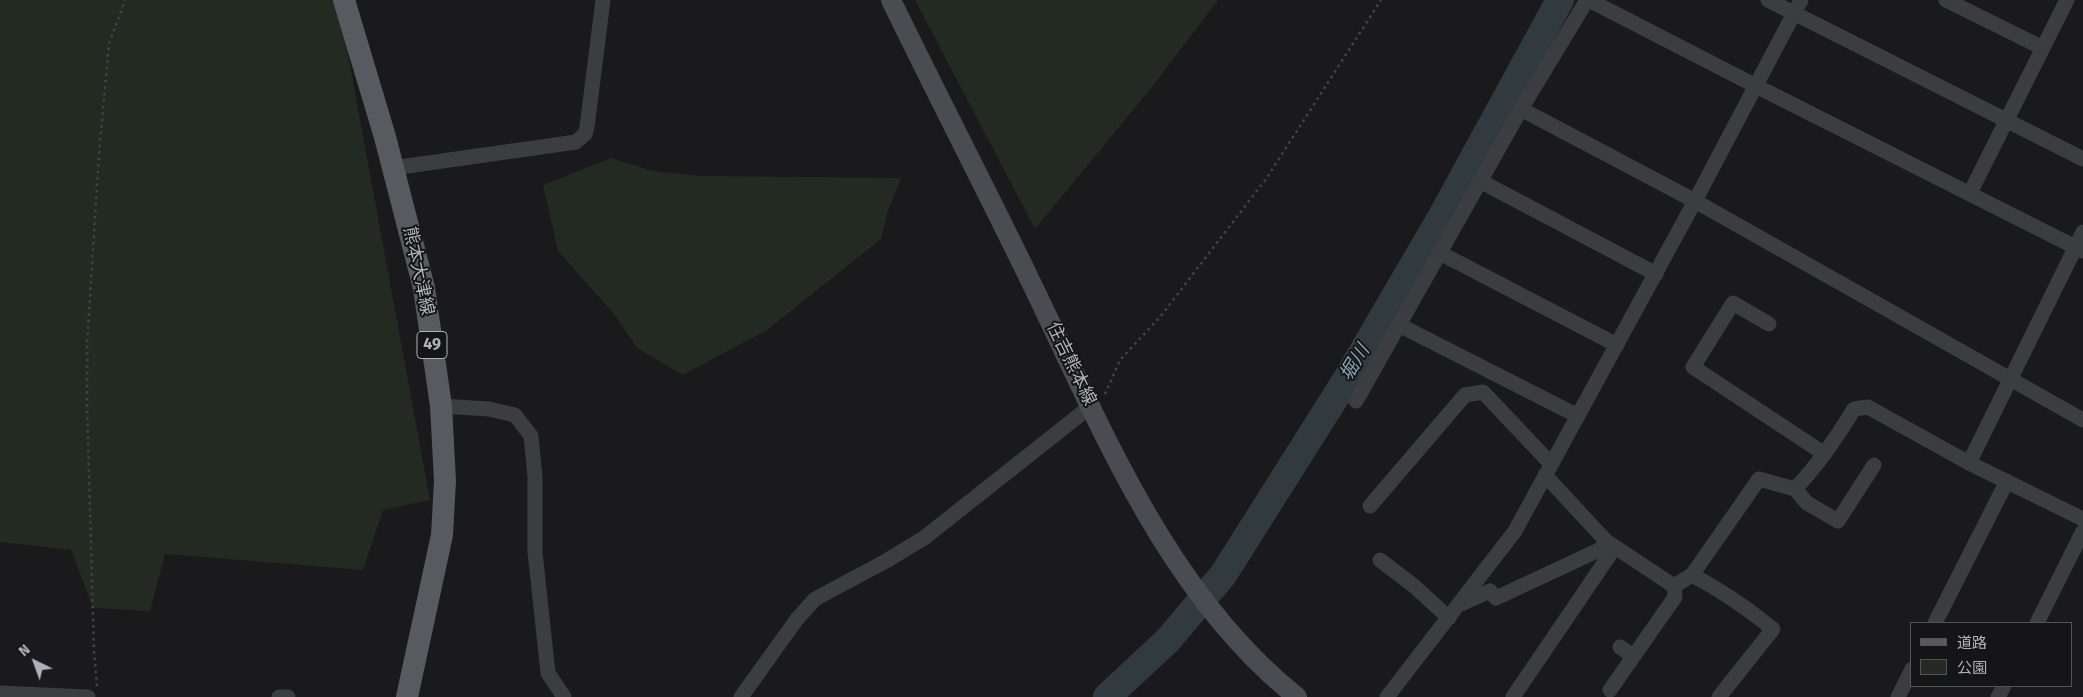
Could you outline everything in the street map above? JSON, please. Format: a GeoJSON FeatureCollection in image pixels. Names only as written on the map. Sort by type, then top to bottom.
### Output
{"type":"FeatureCollection","features":[{"type":"Feature","properties":{"kind":"main road","name":"熊本大津線"},"geometry":{"type":"LineString","coordinates":[[344,0],[393,168],[424,288],[441,406],[445,481],[442,535],[407,697]]}},
{"type":"Feature","properties":{"kind":"main road","name":"住吉熊本線"},"geometry":{"type":"LineString","coordinates":[[891,0],[1003,224],[1122,473],[1160,538],[1219,620],[1251,654],[1297,697]]}},
{"type":"Feature","properties":{"kind":"street"},"geometry":{"type":"LineString","coordinates":[[393,168],[576,142],[581,139],[587,127],[604,0]]}},
{"type":"Feature","properties":{"kind":"street"},"geometry":{"type":"LineString","coordinates":[[1356,401],[1521,109],[1588,0],[2079,249]]}},
{"type":"Feature","properties":{"kind":"street"},"geometry":{"type":"LineString","coordinates":[[1768,0],[1797,6],[2006,120],[2083,159]]}},
{"type":"Feature","properties":{"kind":"street"},"geometry":{"type":"LineString","coordinates":[[1946,0],[2043,48]]}},
{"type":"Feature","properties":{"kind":"street"},"geometry":{"type":"LineString","coordinates":[[1970,193],[2067,0]]}},
{"type":"Feature","properties":{"kind":"street"},"geometry":{"type":"LineString","coordinates":[[1387,697],[1515,531],[1695,202],[1797,6]]}},
{"type":"Feature","properties":{"kind":"street"},"geometry":{"type":"LineString","coordinates":[[1521,109],[1695,202],[2083,420]]}},
{"type":"Feature","properties":{"kind":"street"},"geometry":{"type":"LineString","coordinates":[[1480,181],[1656,274]]}},
{"type":"Feature","properties":{"kind":"street"},"geometry":{"type":"LineString","coordinates":[[1968,463],[2079,249],[2083,232]]}},
{"type":"Feature","properties":{"kind":"street"},"geometry":{"type":"LineString","coordinates":[[1440,253],[1617,346]]}},
{"type":"Feature","properties":{"kind":"street"},"geometry":{"type":"LineString","coordinates":[[1769,324],[1733,303],[1693,368],[1823,453]]}},
{"type":"Feature","properties":{"kind":"street"},"geometry":{"type":"LineString","coordinates":[[1399,325],[1578,416]]}},
{"type":"Feature","properties":{"kind":"street"},"geometry":{"type":"LineString","coordinates":[[1370,506],[1465,395],[1483,392],[1611,544],[1674,586],[1676,597],[1610,690]]}},
{"type":"Feature","properties":{"kind":"street"},"geometry":{"type":"LineString","coordinates":[[441,406],[489,409],[515,415],[531,436],[535,477],[535,552],[548,673],[564,697]]}},
{"type":"Feature","properties":{"kind":"street"},"geometry":{"type":"LineString","coordinates":[[741,697],[797,619],[815,599],[886,561],[924,538],[1091,406]]}},
{"type":"Feature","properties":{"kind":"street"},"geometry":{"type":"LineString","coordinates":[[1794,489],[1806,477],[1842,429],[1854,409],[1868,407],[1968,463],[2083,519]]}},
{"type":"Feature","properties":{"kind":"street"},"geometry":{"type":"LineString","coordinates":[[1674,586],[1692,575],[1759,479],[1794,489],[1807,503],[1838,521],[1874,464]]}},
{"type":"Feature","properties":{"kind":"street"},"geometry":{"type":"LineString","coordinates":[[1936,622],[2007,481]]}},
{"type":"Feature","properties":{"kind":"street"},"geometry":{"type":"LineString","coordinates":[[2038,622],[2083,531]]}},
{"type":"Feature","properties":{"kind":"street"},"geometry":{"type":"LineString","coordinates":[[1459,604],[1490,591],[1496,598],[1611,544]]}},
{"type":"Feature","properties":{"kind":"street"},"geometry":{"type":"LineString","coordinates":[[1513,697],[1611,544]]}},
{"type":"Feature","properties":{"kind":"street"},"geometry":{"type":"LineString","coordinates":[[1380,560],[1414,586],[1449,618]]}},
{"type":"Feature","properties":{"kind":"street"},"geometry":{"type":"LineString","coordinates":[[1692,575],[1751,610],[1773,629],[1719,697]]}},
{"type":"Feature","properties":{"kind":"street"},"geometry":{"type":"LineString","coordinates":[[1620,647],[1633,656]]}},
{"type":"Feature","properties":{"kind":"street"},"geometry":{"type":"LineString","coordinates":[[1898,697],[1910,673]]}},
{"type":"Feature","properties":{"kind":"street"},"geometry":{"type":"LineString","coordinates":[[0,693],[92,693]]}},
{"type":"Feature","properties":{"kind":"street"},"geometry":{"type":"LineString","coordinates":[[279,697],[288,697]]}},
{"type":"Feature","properties":{"kind":"path"},"geometry":{"type":"LineString","coordinates":[[92,693],[94,652],[88,433],[88,345],[99,154],[109,44],[125,0]]}},
{"type":"Feature","properties":{"kind":"path"},"geometry":{"type":"LineString","coordinates":[[1091,406],[1107,392],[1120,360],[1160,317],[1266,179],[1381,0]]}},
{"type":"Feature","properties":{"kind":"green space"},"geometry":{"type":"Polygon","coordinates":[[[0,0],[338,0],[430,500],[383,510],[363,570],[165,554],[150,611],[93,608],[71,550],[0,542],[0,0]]]}},
{"type":"Feature","properties":{"kind":"green space"},"geometry":{"type":"Polygon","coordinates":[[[915,0],[1218,0],[1152,87],[1035,229],[915,0]]]}},
{"type":"Feature","properties":{"kind":"green space"},"geometry":{"type":"Polygon","coordinates":[[[611,158],[653,171],[701,176],[901,178],[887,214],[881,239],[767,330],[683,375],[637,348],[614,314],[558,251],[543,185],[611,158]]]}},
{"type":"Feature","properties":{"kind":"waterway","name":"堀川"},"geometry":{"type":"LineString","coordinates":[[1107,697],[1168,640],[1223,575],[1348,377],[1442,216],[1560,0]]}}]}
